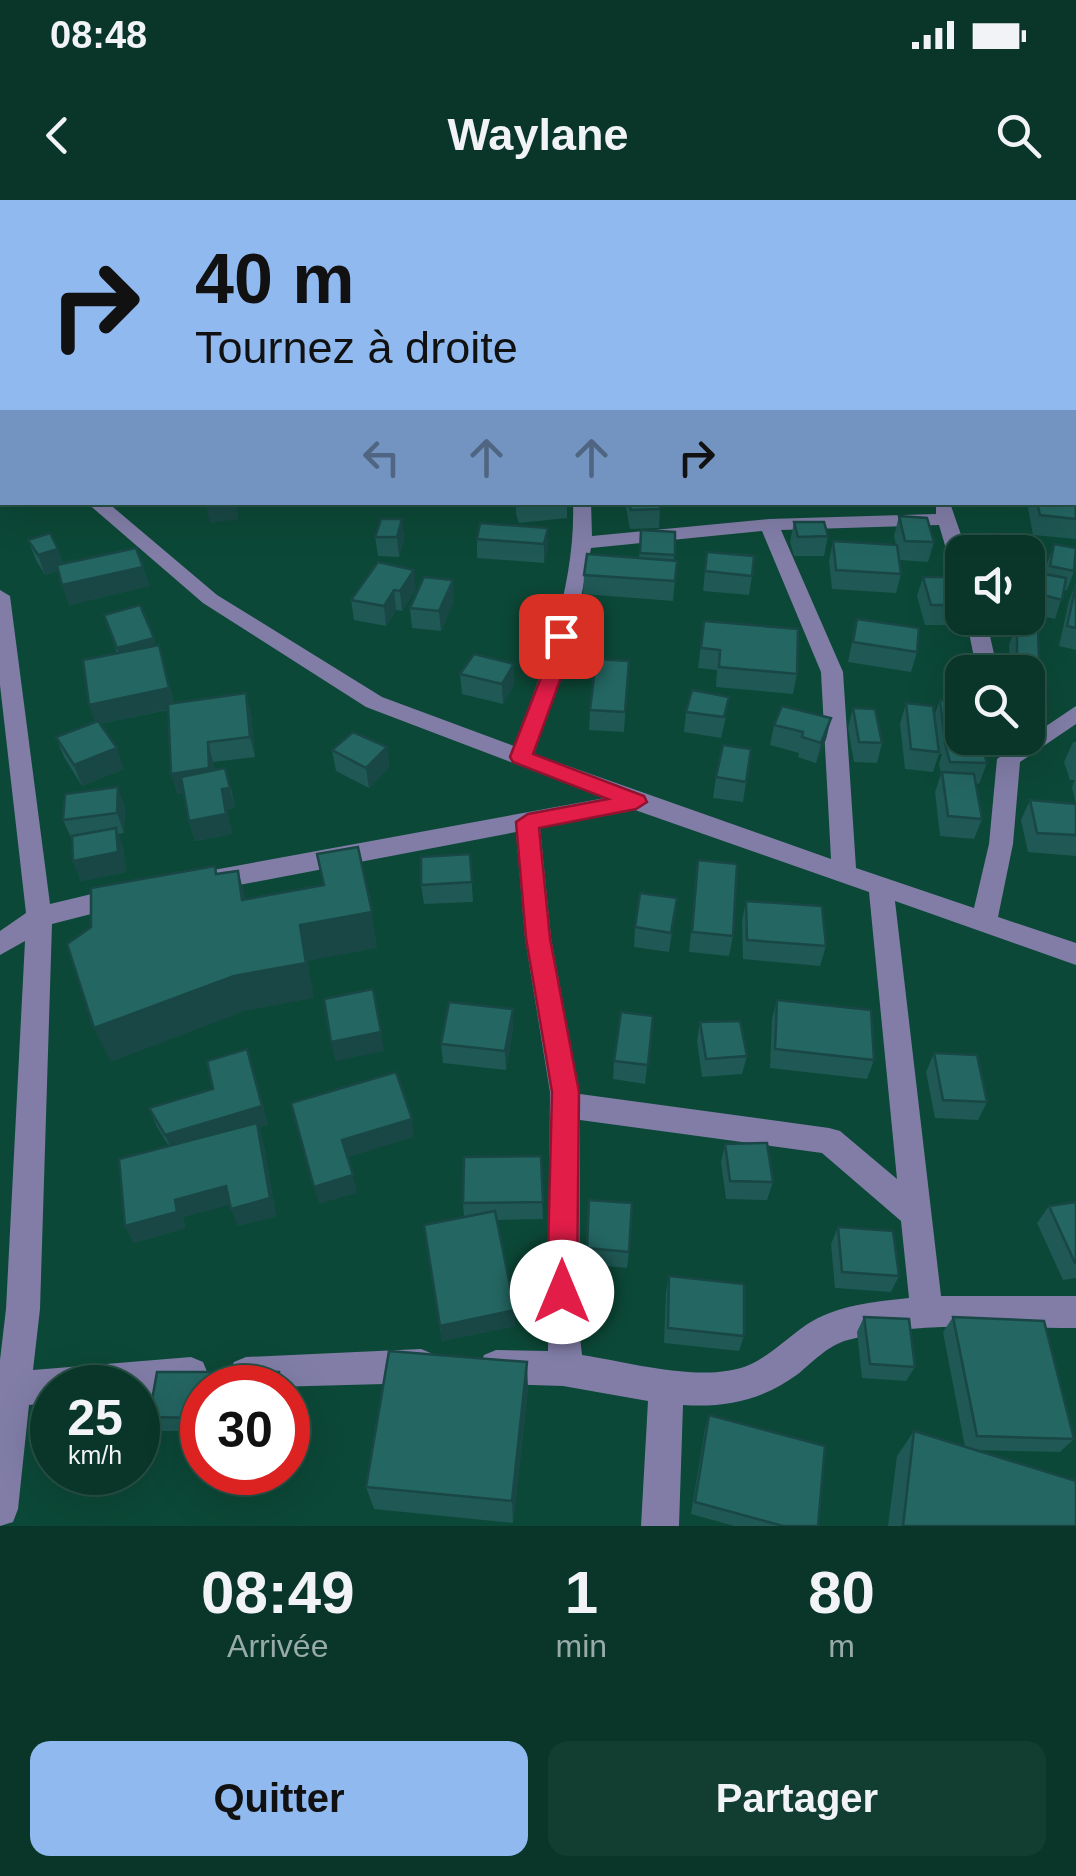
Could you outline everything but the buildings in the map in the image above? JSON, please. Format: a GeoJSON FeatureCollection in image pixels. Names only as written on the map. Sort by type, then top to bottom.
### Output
{"type":"FeatureCollection","features":[{"type":"Feature","properties":{"kind":"street"},"geometry":{"type":"LineString","coordinates":[[100,505],[210,598],[374,702],[636,802],[1076,954]]}},
{"type":"Feature","properties":{"kind":"street"},"geometry":{"type":"LineString","coordinates":[[521,757],[553,672],[582,543],[582,505]]}},
{"type":"Feature","properties":{"kind":"street"},"geometry":{"type":"LineString","coordinates":[[582,543],[944,511],[951,535]]}},
{"type":"Feature","properties":{"kind":"street"},"geometry":{"type":"LineString","coordinates":[[769,525],[832,672],[844,874]]}},
{"type":"Feature","properties":{"kind":"street"},"geometry":{"type":"LineString","coordinates":[[0,596],[39,917],[23,1309],[0,1508]]}},
{"type":"Feature","properties":{"kind":"street"},"geometry":{"type":"LineString","coordinates":[[1045,728],[1076,713]]}},
{"type":"Feature","properties":{"kind":"street"},"geometry":{"type":"LineString","coordinates":[[984,924],[1001,844],[1006,755]]}},
{"type":"Feature","properties":{"kind":"street"},"geometry":{"type":"LineString","coordinates":[[187,885],[636,802]]}},
{"type":"Feature","properties":{"kind":"street"},"geometry":{"type":"LineString","coordinates":[[528,822],[538,938],[566,1092],[562,1329],[567,1369]]}},
{"type":"Feature","properties":{"kind":"street"},"geometry":{"type":"LineString","coordinates":[[881,887],[927,1315]]}},
{"type":"Feature","properties":{"kind":"street"},"geometry":{"type":"LineString","coordinates":[[0,946],[39,917],[149,892]]}},
{"type":"Feature","properties":{"kind":"street"},"geometry":{"type":"LineString","coordinates":[[564,1106],[830,1141],[916,1214]]}},
{"type":"Feature","properties":{"kind":"street"},"geometry":{"type":"LineString","coordinates":[[13,1389],[185,1374],[274,1374],[419,1366],[567,1369],[666,1387],[740,1386],[790,1362],[827,1331],[851,1323],[927,1315],[1076,1312]]}},
{"type":"Feature","properties":{"kind":"street"},"geometry":{"type":"LineString","coordinates":[[660,1526],[666,1387]]}},
{"type":"Feature","properties":{"kind":"route"},"geometry":{"type":"LineString","coordinates":[[561,636],[553,672],[521,757],[636,802],[528,822],[538,938],[566,1092],[562,1292]]}}]}
